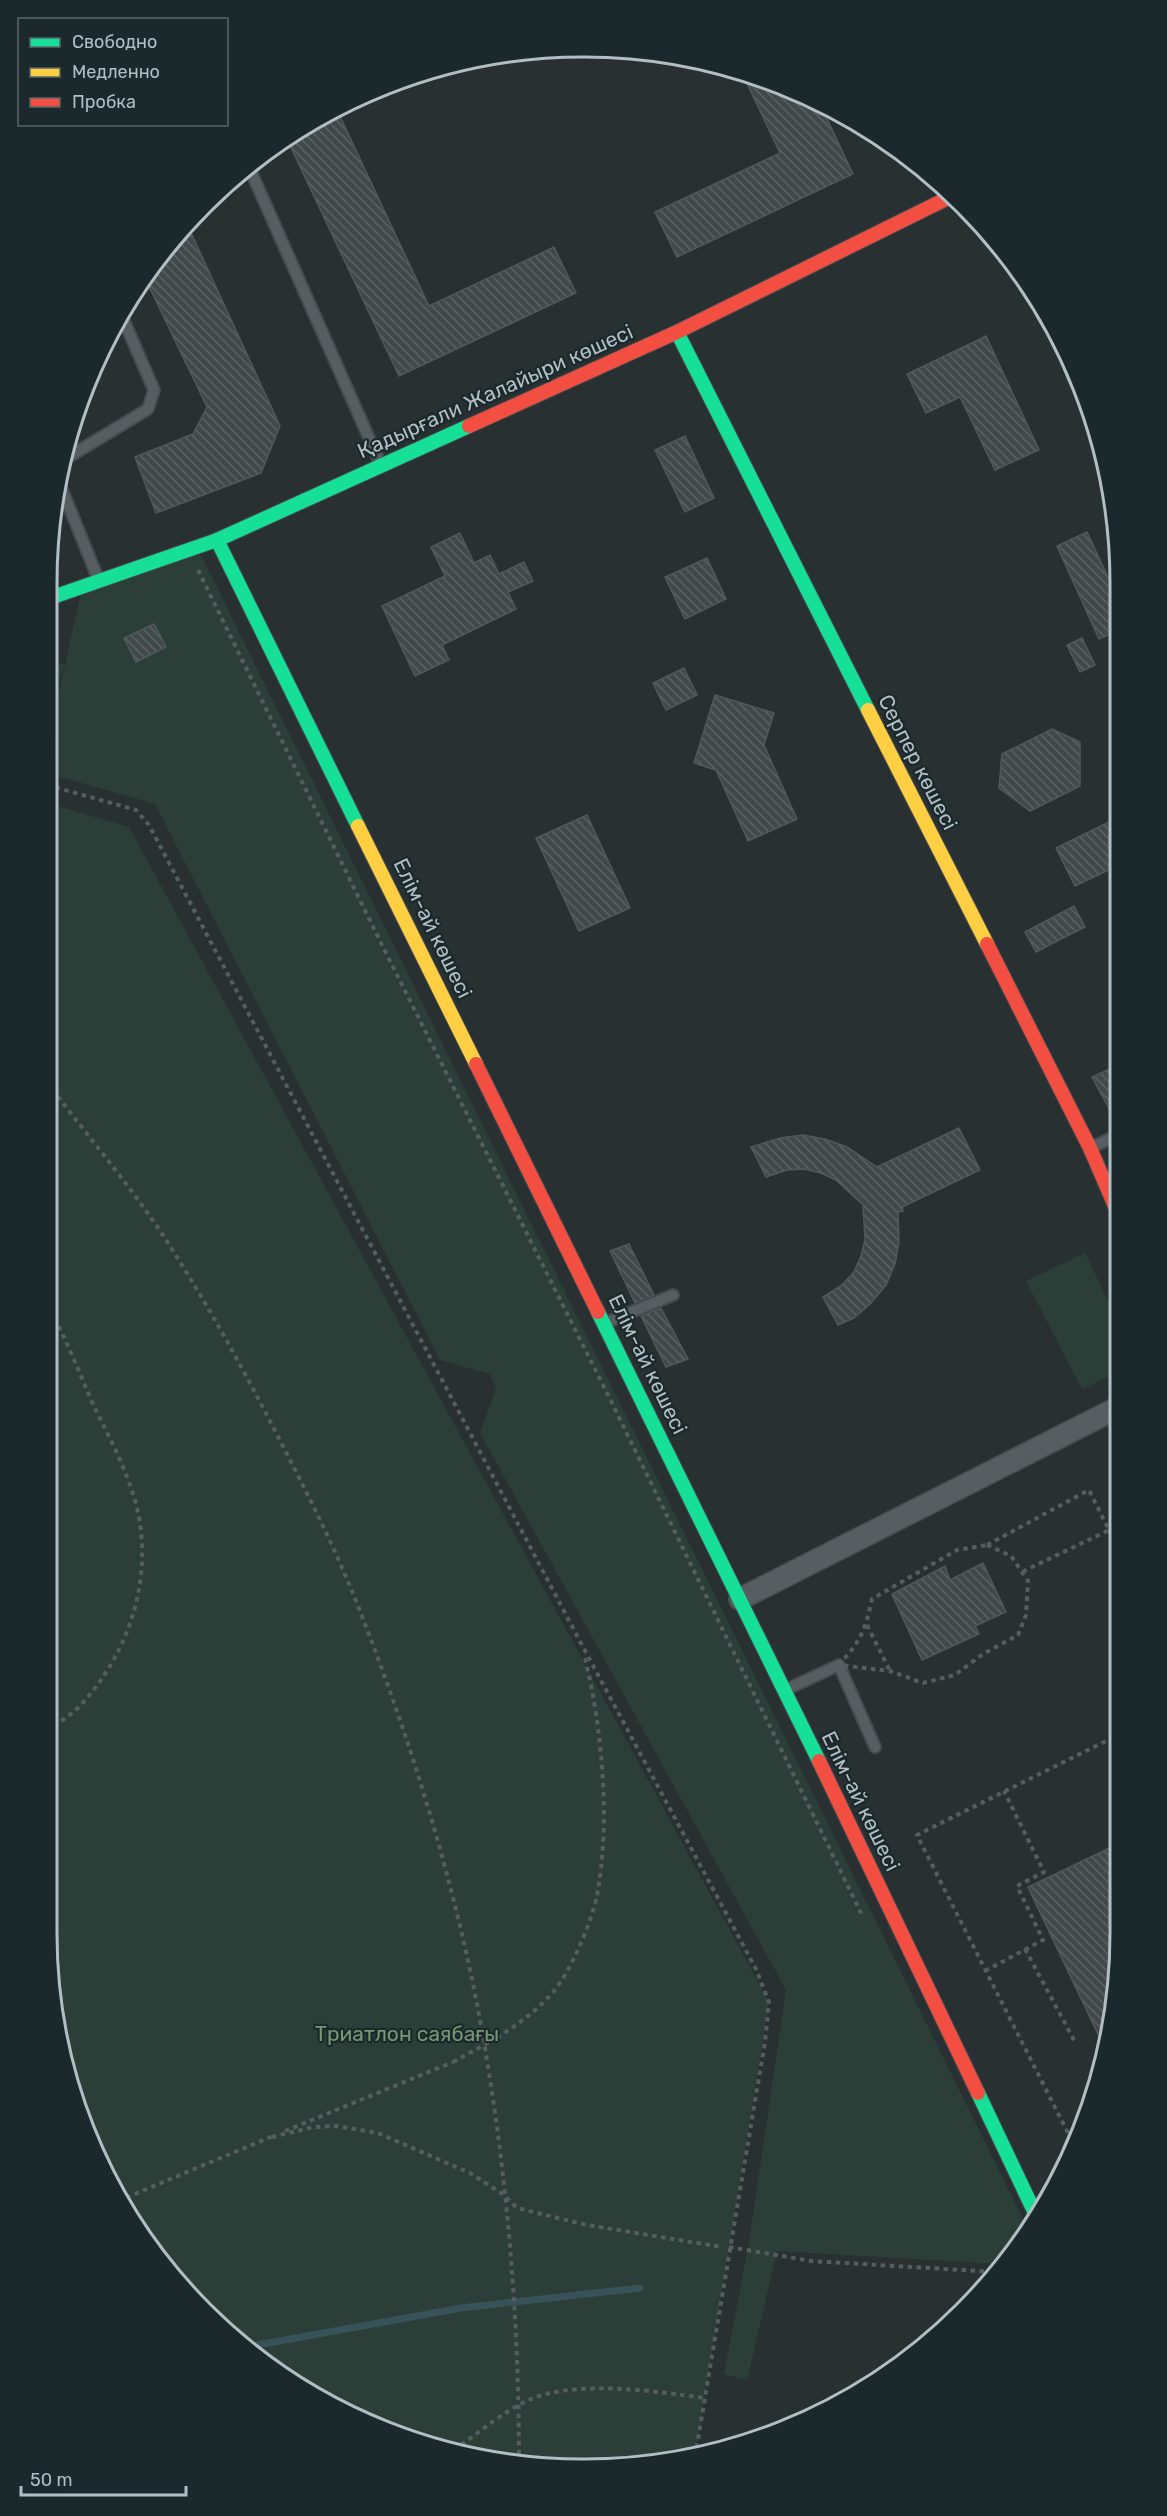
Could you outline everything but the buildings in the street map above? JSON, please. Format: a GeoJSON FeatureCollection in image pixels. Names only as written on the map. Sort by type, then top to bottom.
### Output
{"type":"FeatureCollection","features":[{"type":"Feature","properties":{"kind":"street","name":"Қадырғали Жалайыри көшесі"},"geometry":{"type":"LineString","coordinates":[[57,595],[217,540],[677,332],[944,200]]}},
{"type":"Feature","properties":{"kind":"street","name":"Серпер көшесі"},"geometry":{"type":"LineString","coordinates":[[677,332],[1090,1148],[1110,1194]]}},
{"type":"Feature","properties":{"kind":"street","name":"Елім-ай көшесі"},"geometry":{"type":"LineString","coordinates":[[217,540],[785,1690],[1032,2207]]}},
{"type":"Feature","properties":{"kind":"street"},"geometry":{"type":"LineString","coordinates":[[740,1599],[1110,1412]]}},
{"type":"Feature","properties":{"kind":"lane"},"geometry":{"type":"LineString","coordinates":[[252,175],[381,466]]}},
{"type":"Feature","properties":{"kind":"lane"},"geometry":{"type":"LineString","coordinates":[[73,454],[148,409],[154,390],[126,324]]}},
{"type":"Feature","properties":{"kind":"lane"},"geometry":{"type":"LineString","coordinates":[[65,496],[99,581]]}},
{"type":"Feature","properties":{"kind":"lane"},"geometry":{"type":"LineString","coordinates":[[1090,1148],[1110,1139]]}},
{"type":"Feature","properties":{"kind":"lane"},"geometry":{"type":"LineString","coordinates":[[605,1323],[673,1296]]}},
{"type":"Feature","properties":{"kind":"lane"},"geometry":{"type":"LineString","coordinates":[[785,1690],[839,1665],[875,1747]]}},
{"type":"Feature","properties":{"kind":"path"},"geometry":{"type":"LineString","coordinates":[[196,566],[864,1919]]}},
{"type":"Feature","properties":{"kind":"path"},"geometry":{"type":"LineString","coordinates":[[57,788],[136,810],[148,825],[756,1969],[769,2002],[765,2042],[697,2447]]}},
{"type":"Feature","properties":{"kind":"path"},"geometry":{"type":"LineString","coordinates":[[57,1096],[125,1181],[162,1234],[228,1342],[307,1494],[355,1598],[419,1775],[478,2009],[496,2125],[516,2317],[519,2454]]}},
{"type":"Feature","properties":{"kind":"path"},"geometry":{"type":"LineString","coordinates":[[57,1322],[65,1335],[92,1400],[126,1471],[141,1531],[141,1576],[134,1612],[120,1651],[99,1684],[77,1708],[57,1723]]}},
{"type":"Feature","properties":{"kind":"path"},"geometry":{"type":"LineString","coordinates":[[839,1665],[859,1643],[867,1624],[872,1599],[957,1550],[987,1545],[1089,1490],[1109,1530],[1022,1572]]}},
{"type":"Feature","properties":{"kind":"path"},"geometry":{"type":"LineString","coordinates":[[839,1665],[890,1671],[923,1683],[955,1675],[983,1654],[1018,1635],[1026,1615],[1028,1581],[1011,1556],[987,1545]]}},
{"type":"Feature","properties":{"kind":"path"},"geometry":{"type":"LineString","coordinates":[[867,1624],[890,1671]]}},
{"type":"Feature","properties":{"kind":"path"},"geometry":{"type":"LineString","coordinates":[[128,2196],[453,2062],[498,2038],[529,2017],[555,1990],[579,1948],[597,1896],[602,1841],[601,1754],[593,1689],[583,1647]]}},
{"type":"Feature","properties":{"kind":"path"},"geometry":{"type":"LineString","coordinates":[[1069,2136],[917,1835],[1110,1740]]}},
{"type":"Feature","properties":{"kind":"path"},"geometry":{"type":"LineString","coordinates":[[986,1971],[1043,1940],[1017,1886],[1044,1872],[1004,1791]]}},
{"type":"Feature","properties":{"kind":"path"},"geometry":{"type":"LineString","coordinates":[[1026,1950],[1075,2042]]}},
{"type":"Feature","properties":{"kind":"path"},"geometry":{"type":"LineString","coordinates":[[272,2137],[326,2126],[378,2133],[470,2173],[504,2195],[517,2208],[587,2225],[722,2247]]}},
{"type":"Feature","properties":{"kind":"path"},"geometry":{"type":"LineString","coordinates":[[729,2247],[812,2261],[986,2271]]}},
{"type":"Feature","properties":{"kind":"path"},"geometry":{"type":"LineString","coordinates":[[462,2445],[519,2405],[534,2398],[573,2389],[660,2391],[704,2398]]}},
{"type":"Feature","properties":{"kind":"green space"},"geometry":{"type":"Polygon","coordinates":[[[201,555],[1024,2221],[992,2264],[777,2251],[747,2380],[724,2374],[749,2242],[786,1990],[480,1433],[496,1389],[490,1374],[440,1360],[155,804],[57,776],[57,701],[81,593],[201,555]]]}},
{"type":"Feature","properties":{"kind":"green space"},"geometry":{"type":"Polygon","coordinates":[[[57,662],[64,664],[57,692],[57,662]]]}},
{"type":"Feature","properties":{"kind":"green space","name":"Триатлон саябағы"},"geometry":{"type":"Polygon","coordinates":[[[57,806],[129,827],[769,2002],[697,2446],[618,2458],[549,2458],[481,2449],[414,2431],[382,2419],[351,2405],[291,2370],[236,2328],[188,2280],[146,2225],[128,2196],[111,2165],[85,2102],[67,2035],[58,1967],[57,806]]]}},
{"type":"Feature","properties":{"kind":"green space"},"geometry":{"type":"Polygon","coordinates":[[[1085,1253],[1110,1305],[1110,1376],[1082,1389],[1026,1281],[1085,1253]]]}},
{"type":"Feature","properties":{"kind":"waterway"},"geometry":{"type":"LineString","coordinates":[[257,2345],[461,2308],[640,2288]]}},
{"type":"Feature","properties":{"kind":"traffic: fast"},"geometry":{"type":"LineString","coordinates":[[677,332],[868,710]]}},
{"type":"Feature","properties":{"kind":"traffic: fast"},"geometry":{"type":"LineString","coordinates":[[57,596],[217,540],[469,426]]}},
{"type":"Feature","properties":{"kind":"traffic: fast"},"geometry":{"type":"LineString","coordinates":[[217,540],[358,826]]}},
{"type":"Feature","properties":{"kind":"traffic: fast"},"geometry":{"type":"LineString","coordinates":[[598,1312],[819,1761]]}},
{"type":"Feature","properties":{"kind":"traffic: fast"},"geometry":{"type":"LineString","coordinates":[[978,2093],[1032,2207]]}},
{"type":"Feature","properties":{"kind":"traffic: slow"},"geometry":{"type":"LineString","coordinates":[[868,710],[987,944]]}},
{"type":"Feature","properties":{"kind":"traffic: slow"},"geometry":{"type":"LineString","coordinates":[[358,826],[476,1064]]}},
{"type":"Feature","properties":{"kind":"traffic: jam"},"geometry":{"type":"LineString","coordinates":[[469,426],[677,332],[944,200]]}},
{"type":"Feature","properties":{"kind":"traffic: jam"},"geometry":{"type":"LineString","coordinates":[[987,944],[1090,1148],[1110,1194]]}},
{"type":"Feature","properties":{"kind":"traffic: jam"},"geometry":{"type":"LineString","coordinates":[[476,1064],[598,1312]]}},
{"type":"Feature","properties":{"kind":"traffic: jam"},"geometry":{"type":"LineString","coordinates":[[819,1761],[978,2093]]}}]}
